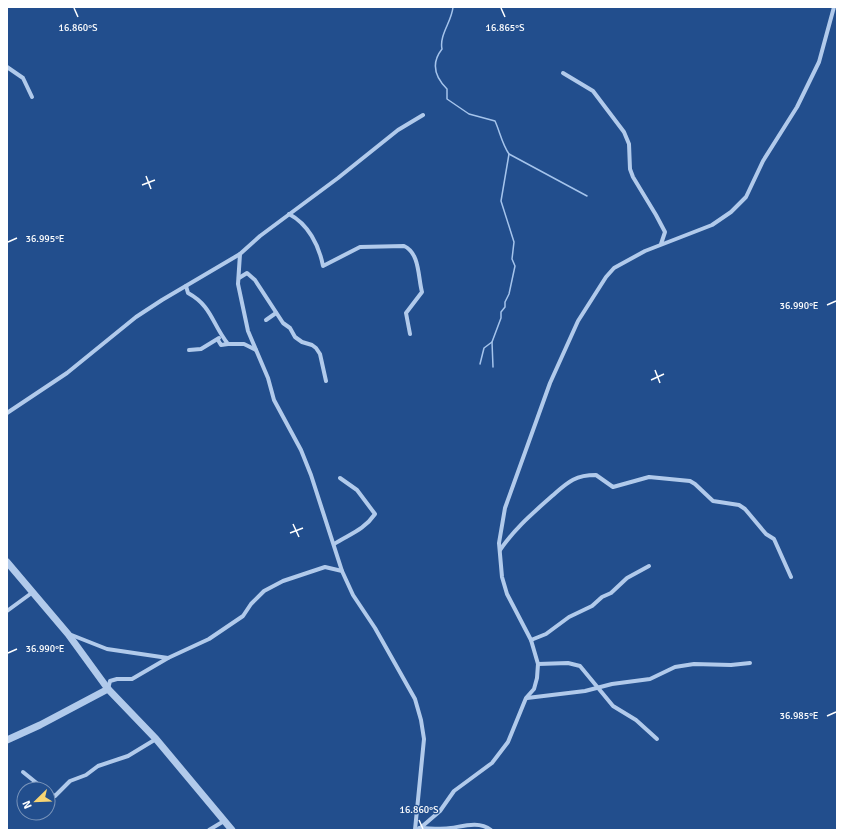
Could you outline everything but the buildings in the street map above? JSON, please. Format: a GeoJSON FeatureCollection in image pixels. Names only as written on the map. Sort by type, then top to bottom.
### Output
{"type":"FeatureCollection","features":[{"type":"Feature","properties":{"kind":"street"},"geometry":{"type":"LineString","coordinates":[[418,829],[440,811],[454,791],[492,763],[508,742],[526,698],[534,689],[537,678],[538,664],[531,640],[507,594],[502,577],[500,550],[505,508],[550,383],[578,321],[606,277],[614,268],[661,244],[712,225],[731,212],[746,197],[763,161],[798,107],[819,62],[834,7]]}},
{"type":"Feature","properties":{"kind":"street"},"geometry":{"type":"LineString","coordinates":[[7,67],[23,78],[32,97]]}},
{"type":"Feature","properties":{"kind":"street"},"geometry":{"type":"LineString","coordinates":[[563,73],[593,91],[624,132],[628,144],[630,169],[633,177],[665,232],[661,244]]}},
{"type":"Feature","properties":{"kind":"street"},"geometry":{"type":"LineString","coordinates":[[7,413],[67,373],[136,318],[240,254],[260,236],[338,178],[398,130],[422,115]]}},
{"type":"Feature","properties":{"kind":"street"},"geometry":{"type":"LineString","coordinates":[[289,214],[299,219],[307,230],[319,251],[323,266],[360,247],[404,246],[409,248],[416,259],[422,292],[406,313],[410,334]]}},
{"type":"Feature","properties":{"kind":"street"},"geometry":{"type":"LineString","coordinates":[[240,254],[238,284],[248,331],[268,378],[274,400],[301,450],[311,475],[342,571],[353,595],[375,628],[415,699],[422,720],[424,739],[418,829]]}},
{"type":"Feature","properties":{"kind":"street"},"geometry":{"type":"LineString","coordinates":[[239,266],[255,280],[283,323],[290,328],[298,340],[316,348],[320,354],[326,381]]}},
{"type":"Feature","properties":{"kind":"street"},"geometry":{"type":"LineString","coordinates":[[239,278],[247,273]]}},
{"type":"Feature","properties":{"kind":"street"},"geometry":{"type":"LineString","coordinates":[[186,286],[188,293]]}},
{"type":"Feature","properties":{"kind":"street"},"geometry":{"type":"LineString","coordinates":[[181,289],[197,298],[207,308],[220,338],[221,345],[246,344],[257,351]]}},
{"type":"Feature","properties":{"kind":"street"},"geometry":{"type":"LineString","coordinates":[[266,320],[276,313]]}},
{"type":"Feature","properties":{"kind":"street"},"geometry":{"type":"LineString","coordinates":[[189,350],[201,349],[220,338]]}},
{"type":"Feature","properties":{"kind":"street"},"geometry":{"type":"LineString","coordinates":[[500,550],[516,527],[535,509],[553,495],[560,487],[580,477],[596,475],[613,487],[649,477],[690,481],[713,501],[739,505],[745,508],[766,534],[774,539],[791,577]]}},
{"type":"Feature","properties":{"kind":"street"},"geometry":{"type":"LineString","coordinates":[[334,544],[359,532],[369,523],[375,514],[357,490],[340,478]]}},
{"type":"Feature","properties":{"kind":"street"},"geometry":{"type":"LineString","coordinates":[[7,562],[68,634],[108,689],[156,739],[232,830]]}},
{"type":"Feature","properties":{"kind":"street"},"geometry":{"type":"LineString","coordinates":[[531,640],[546,634],[569,617],[592,606],[602,596],[611,593],[627,578],[649,566]]}},
{"type":"Feature","properties":{"kind":"street"},"geometry":{"type":"LineString","coordinates":[[7,740],[40,725],[108,689],[110,681],[117,679],[132,679],[168,658],[206,640],[241,618],[254,600],[264,591],[277,584],[325,567],[342,571]]}},
{"type":"Feature","properties":{"kind":"street"},"geometry":{"type":"LineString","coordinates":[[7,611],[33,592]]}},
{"type":"Feature","properties":{"kind":"street"},"geometry":{"type":"LineString","coordinates":[[68,634],[107,649],[168,658]]}},
{"type":"Feature","properties":{"kind":"street"},"geometry":{"type":"LineString","coordinates":[[538,664],[549,662],[575,664],[584,670],[613,706],[636,720],[657,739]]}},
{"type":"Feature","properties":{"kind":"street"},"geometry":{"type":"LineString","coordinates":[[526,698],[585,691],[650,679],[675,667],[694,664],[731,665],[750,663]]}},
{"type":"Feature","properties":{"kind":"street"},"geometry":{"type":"LineString","coordinates":[[56,795],[70,781],[86,775],[98,766],[128,756],[156,739]]}},
{"type":"Feature","properties":{"kind":"street"},"geometry":{"type":"LineString","coordinates":[[23,772],[34,781]]}},
{"type":"Feature","properties":{"kind":"street"},"geometry":{"type":"LineString","coordinates":[[209,830],[224,821]]}},
{"type":"Feature","properties":{"kind":"street"},"geometry":{"type":"LineString","coordinates":[[418,829],[451,829],[478,824],[486,826],[491,830]]}},
{"type":"Feature","properties":{"kind":"waterway"},"geometry":{"type":"LineString","coordinates":[[453,7],[442,38],[442,49],[436,59],[437,75],[447,89],[447,99],[469,114],[495,121],[509,154],[587,196]]}},
{"type":"Feature","properties":{"kind":"waterway"},"geometry":{"type":"LineString","coordinates":[[493,367],[492,342],[501,318],[501,312],[505,307],[505,302],[509,294],[515,266],[512,259],[514,242],[501,201],[509,154]]}},
{"type":"Feature","properties":{"kind":"waterway"},"geometry":{"type":"LineString","coordinates":[[480,364],[484,348],[492,342]]}}]}
